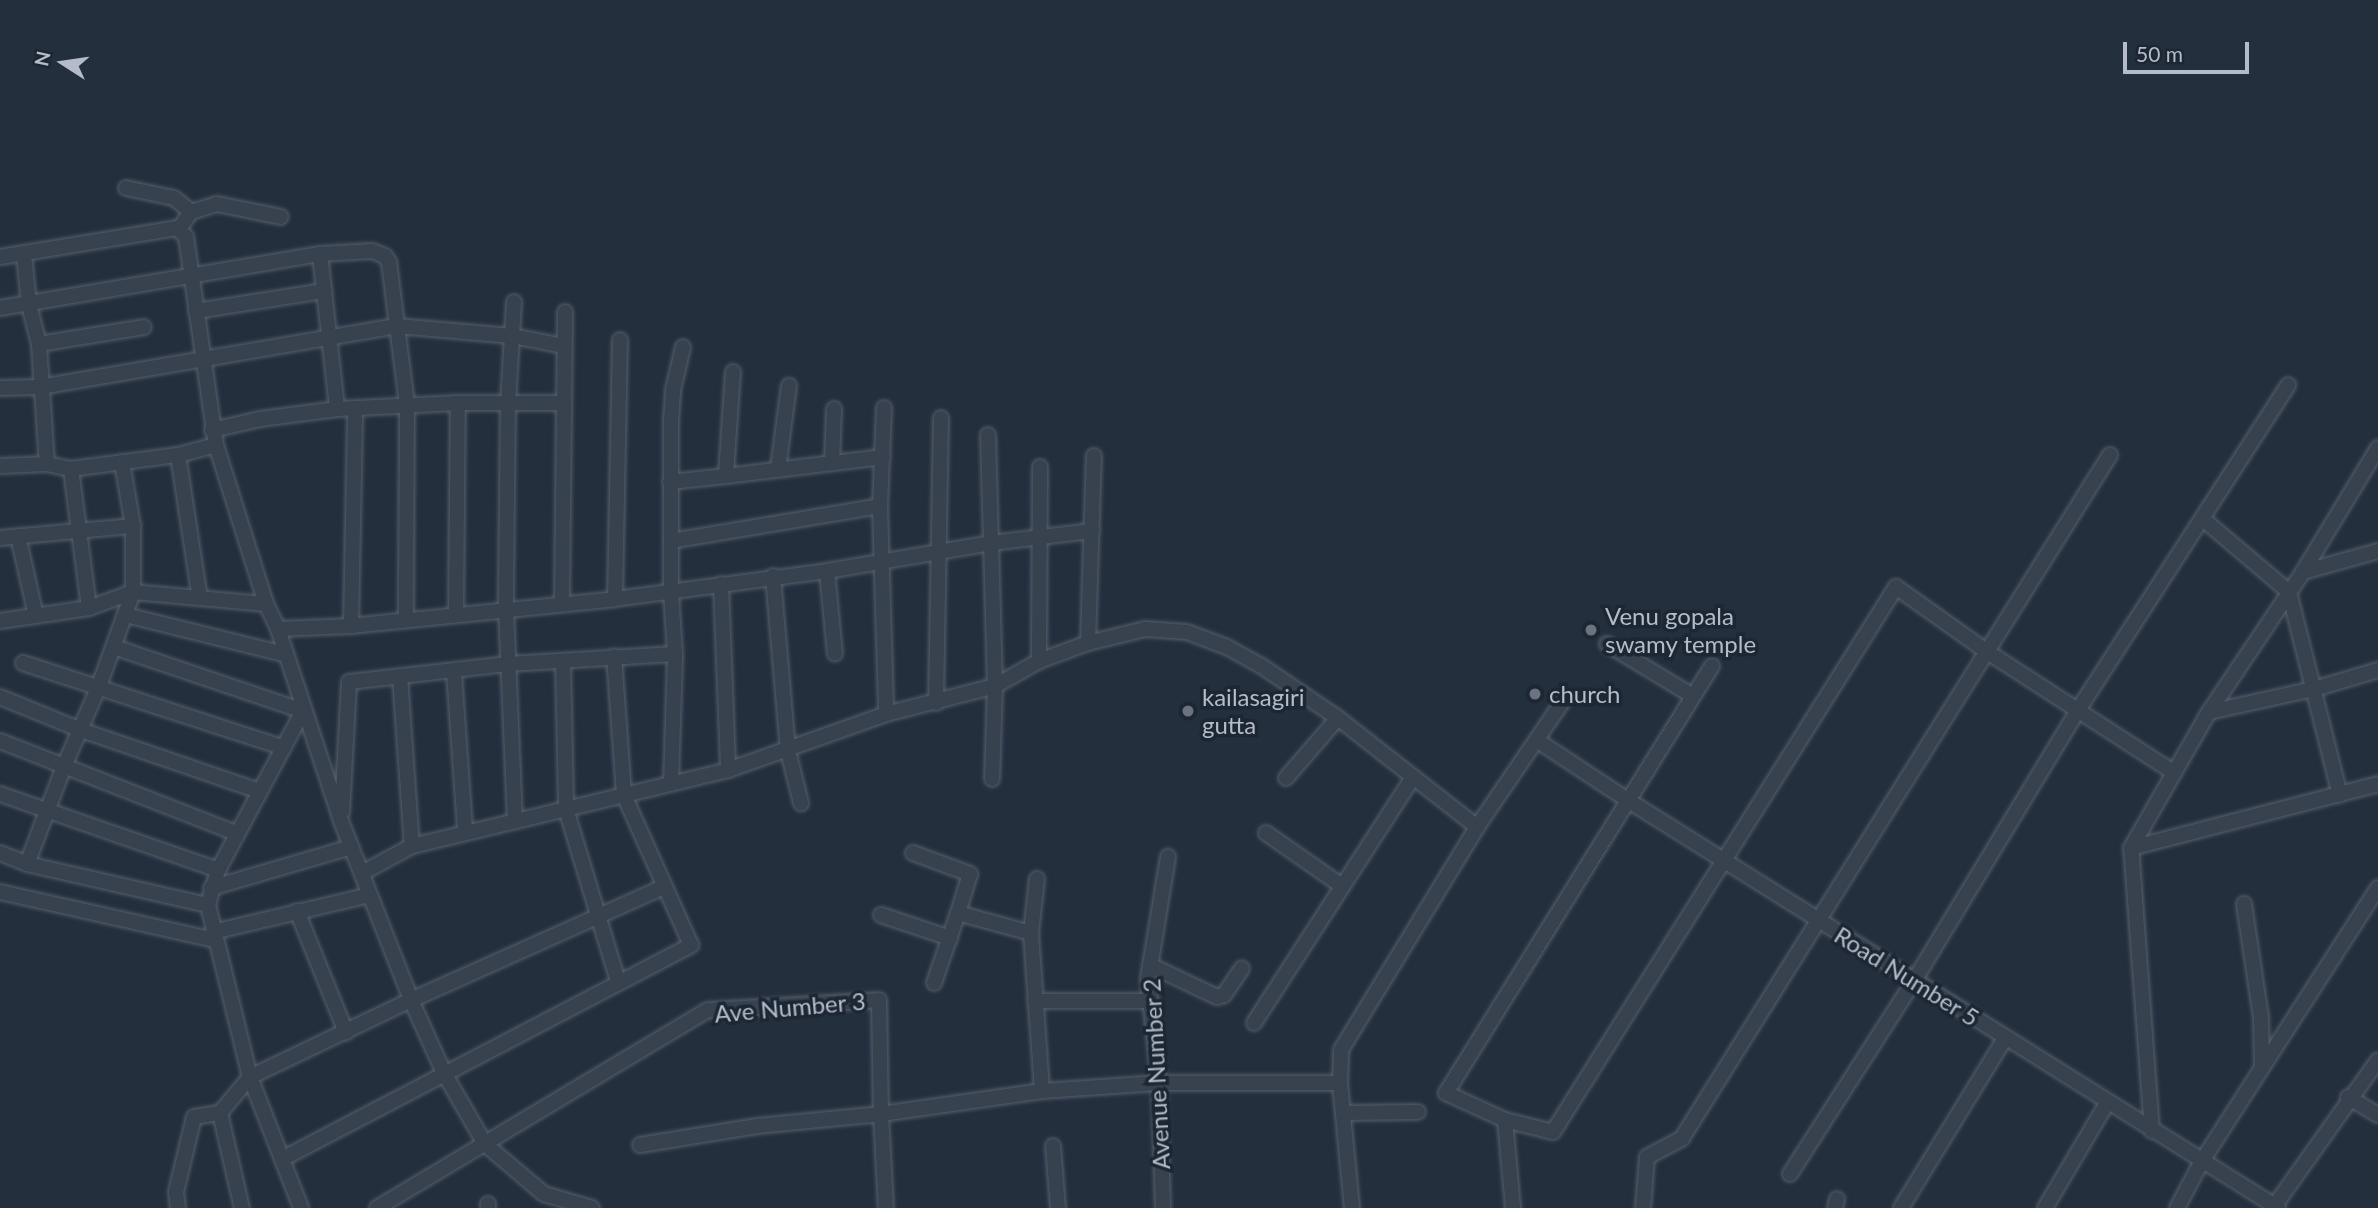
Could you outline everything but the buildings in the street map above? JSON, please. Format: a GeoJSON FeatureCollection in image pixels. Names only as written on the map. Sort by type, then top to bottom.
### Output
{"type":"FeatureCollection","features":[{"type":"Feature","properties":{"kind":"street"},"geometry":{"type":"LineString","coordinates":[[126,188],[174,198],[191,212]]}},
{"type":"Feature","properties":{"kind":"street"},"geometry":{"type":"LineString","coordinates":[[0,257],[179,229],[191,212],[217,204],[281,217]]}},
{"type":"Feature","properties":{"kind":"street"},"geometry":{"type":"LineString","coordinates":[[179,229],[186,237],[214,438],[266,604],[278,629],[341,821],[411,1000],[444,1073],[485,1144],[543,1201],[592,1208]]}},
{"type":"Feature","properties":{"kind":"street"},"geometry":{"type":"LineString","coordinates":[[0,308],[29,305],[191,273],[320,254],[372,251],[385,256],[389,262],[407,405],[406,620]]}},
{"type":"Feature","properties":{"kind":"street"},"geometry":{"type":"LineString","coordinates":[[24,254],[29,305],[39,344],[47,464]]}},
{"type":"Feature","properties":{"kind":"street"},"geometry":{"type":"LineString","coordinates":[[320,254],[337,409]]}},
{"type":"Feature","properties":{"kind":"street"},"geometry":{"type":"LineString","coordinates":[[196,311],[324,291]]}},
{"type":"Feature","properties":{"kind":"street"},"geometry":{"type":"LineString","coordinates":[[514,302],[508,402],[506,608],[515,820]]}},
{"type":"Feature","properties":{"kind":"street"},"geometry":{"type":"LineString","coordinates":[[562,603],[565,312]]}},
{"type":"Feature","properties":{"kind":"street"},"geometry":{"type":"LineString","coordinates":[[0,388],[40,387],[397,326],[512,336],[564,346]]}},
{"type":"Feature","properties":{"kind":"street"},"geometry":{"type":"LineString","coordinates":[[39,344],[144,327]]}},
{"type":"Feature","properties":{"kind":"street"},"geometry":{"type":"LineString","coordinates":[[615,599],[620,340]]}},
{"type":"Feature","properties":{"kind":"street"},"geometry":{"type":"LineString","coordinates":[[671,784],[675,654],[671,592],[670,482],[673,390],[683,347]]}},
{"type":"Feature","properties":{"kind":"street"},"geometry":{"type":"LineString","coordinates":[[726,476],[733,372]]}},
{"type":"Feature","properties":{"kind":"street"},"geometry":{"type":"LineString","coordinates":[[1790,1174],[1914,981],[2078,710],[2288,385]]}},
{"type":"Feature","properties":{"kind":"street"},"geometry":{"type":"LineString","coordinates":[[779,469],[789,386]]}},
{"type":"Feature","properties":{"kind":"street"},"geometry":{"type":"LineString","coordinates":[[0,466],[47,464],[71,469],[178,455],[260,419],[337,409],[458,403],[564,403]]}},
{"type":"Feature","properties":{"kind":"street"},"geometry":{"type":"LineString","coordinates":[[456,614],[458,403]]}},
{"type":"Feature","properties":{"kind":"street"},"geometry":{"type":"LineString","coordinates":[[884,408],[880,506],[886,714]]}},
{"type":"Feature","properties":{"kind":"street"},"geometry":{"type":"LineString","coordinates":[[351,626],[355,409]]}},
{"type":"Feature","properties":{"kind":"street"},"geometry":{"type":"LineString","coordinates":[[832,463],[834,409]]}},
{"type":"Feature","properties":{"kind":"street"},"geometry":{"type":"LineString","coordinates":[[936,703],[941,418]]}},
{"type":"Feature","properties":{"kind":"street"},"geometry":{"type":"LineString","coordinates":[[988,435],[995,686],[992,779]]}},
{"type":"Feature","properties":{"kind":"street"},"geometry":{"type":"LineString","coordinates":[[2152,1131],[2131,848],[2209,712],[2302,572],[2378,448]]}},
{"type":"Feature","properties":{"kind":"street"},"geometry":{"type":"LineString","coordinates":[[178,455],[200,598]]}},
{"type":"Feature","properties":{"kind":"street"},"geometry":{"type":"LineString","coordinates":[[1643,1208],[1647,1157],[1682,1138],[2110,455]]}},
{"type":"Feature","properties":{"kind":"street"},"geometry":{"type":"LineString","coordinates":[[1088,643],[1094,456]]}},
{"type":"Feature","properties":{"kind":"street"},"geometry":{"type":"LineString","coordinates":[[670,482],[883,457]]}},
{"type":"Feature","properties":{"kind":"street"},"geometry":{"type":"LineString","coordinates":[[27,864],[65,764],[99,686],[133,592],[133,526],[122,462]]}},
{"type":"Feature","properties":{"kind":"street"},"geometry":{"type":"LineString","coordinates":[[1039,662],[1040,467]]}},
{"type":"Feature","properties":{"kind":"street"},"geometry":{"type":"LineString","coordinates":[[71,469],[89,608]]}},
{"type":"Feature","properties":{"kind":"street"},"geometry":{"type":"LineString","coordinates":[[671,541],[880,506]]}},
{"type":"Feature","properties":{"kind":"street"},"geometry":{"type":"LineString","coordinates":[[2203,519],[2289,592],[2340,795]]}},
{"type":"Feature","properties":{"kind":"street"},"geometry":{"type":"LineString","coordinates":[[0,538],[133,526]]}},
{"type":"Feature","properties":{"kind":"street"},"geometry":{"type":"LineString","coordinates":[[278,629],[351,626],[506,608],[615,599],[773,576],[827,571],[991,543],[1092,531]]}},
{"type":"Feature","properties":{"kind":"street"},"geometry":{"type":"LineString","coordinates":[[18,536],[36,616]]}},
{"type":"Feature","properties":{"kind":"street"},"geometry":{"type":"LineString","coordinates":[[2302,572],[2378,551]]}},
{"type":"Feature","properties":{"kind":"street"},"geometry":{"type":"LineString","coordinates":[[827,571],[835,654]]}},
{"type":"Feature","properties":{"kind":"street"},"geometry":{"type":"LineString","coordinates":[[773,576],[788,751],[801,803]]}},
{"type":"Feature","properties":{"kind":"street"},"geometry":{"type":"LineString","coordinates":[[721,584],[728,770]]}},
{"type":"Feature","properties":{"kind":"street"},"geometry":{"type":"LineString","coordinates":[[1712,666],[1447,1093],[1505,1127],[1553,1132],[1896,587],[1986,651],[2173,772]]}},
{"type":"Feature","properties":{"kind":"street"},"geometry":{"type":"LineString","coordinates":[[0,621],[89,608],[133,592],[266,604]]}},
{"type":"Feature","properties":{"kind":"street"},"geometry":{"type":"LineString","coordinates":[[126,615],[284,654]]}},
{"type":"Feature","properties":{"kind":"street"},"geometry":{"type":"LineString","coordinates":[[362,873],[412,845],[728,770],[788,751],[886,714],[995,686],[1039,662],[1088,643],[1145,629],[1187,632],[1227,647],[1249,659],[1338,718],[1477,827]]}},
{"type":"Feature","properties":{"kind":"street"},"geometry":{"type":"LineString","coordinates":[[1607,644],[1693,696]]}},
{"type":"Feature","properties":{"kind":"street"},"geometry":{"type":"LineString","coordinates":[[114,647],[303,711]]}},
{"type":"Feature","properties":{"kind":"street"},"geometry":{"type":"LineString","coordinates":[[341,821],[349,682],[508,664],[675,654]]}},
{"type":"Feature","properties":{"kind":"street"},"geometry":{"type":"LineString","coordinates":[[282,1159],[691,945],[624,795],[614,656]]}},
{"type":"Feature","properties":{"kind":"street"},"geometry":{"type":"LineString","coordinates":[[563,661],[566,809],[618,981]]}},
{"type":"Feature","properties":{"kind":"street"},"geometry":{"type":"LineString","coordinates":[[23,663],[284,748]]}},
{"type":"Feature","properties":{"kind":"street"},"geometry":{"type":"LineString","coordinates":[[2209,712],[2314,689],[2378,670]]}},
{"type":"Feature","properties":{"kind":"street"},"geometry":{"type":"LineString","coordinates":[[454,672],[465,831]]}},
{"type":"Feature","properties":{"kind":"street"},"geometry":{"type":"LineString","coordinates":[[400,676],[412,845]]}},
{"type":"Feature","properties":{"kind":"street"},"geometry":{"type":"LineString","coordinates":[[0,697],[80,730],[260,791]]}},
{"type":"Feature","properties":{"kind":"street"},"geometry":{"type":"LineString","coordinates":[[1352,1208],[1340,1083],[1341,1050],[1477,827],[1565,698]]}},
{"type":"Feature","properties":{"kind":"street"},"geometry":{"type":"LineString","coordinates":[[301,1208],[250,1077],[208,905],[218,870],[303,711]]}},
{"type":"Feature","properties":{"kind":"street"},"geometry":{"type":"LineString","coordinates":[[1286,778],[1338,718]]}},
{"type":"Feature","properties":{"kind":"street"},"geometry":{"type":"LineString","coordinates":[[0,741],[65,764],[236,834]]}},
{"type":"Feature","properties":{"kind":"street","name":"Road Number 5"},"geometry":{"type":"LineString","coordinates":[[1538,741],[1629,802],[2275,1207]]}},
{"type":"Feature","properties":{"kind":"street"},"geometry":{"type":"LineString","coordinates":[[1254,1023],[1413,777]]}},
{"type":"Feature","properties":{"kind":"street"},"geometry":{"type":"LineString","coordinates":[[2131,848],[2378,784]]}},
{"type":"Feature","properties":{"kind":"street"},"geometry":{"type":"LineString","coordinates":[[0,794],[218,870]]}},
{"type":"Feature","properties":{"kind":"street"},"geometry":{"type":"LineString","coordinates":[[1266,834],[1342,886]]}},
{"type":"Feature","properties":{"kind":"street"},"geometry":{"type":"LineString","coordinates":[[211,888],[351,847]]}},
{"type":"Feature","properties":{"kind":"street"},"geometry":{"type":"LineString","coordinates":[[0,853],[27,864],[208,905]]}},
{"type":"Feature","properties":{"kind":"street"},"geometry":{"type":"LineString","coordinates":[[913,853],[970,874],[934,983]]}},
{"type":"Feature","properties":{"kind":"street","name":"Avenue Number 2"},"geometry":{"type":"LineString","coordinates":[[1163,1208],[1159,1083],[1150,1001],[1150,965],[1168,857]]}},
{"type":"Feature","properties":{"kind":"street"},"geometry":{"type":"LineString","coordinates":[[1037,879],[1031,933],[1042,1091]]}},
{"type":"Feature","properties":{"kind":"street"},"geometry":{"type":"LineString","coordinates":[[178,1208],[176,1192],[194,1116],[220,1113],[250,1077],[411,1000],[664,887]]}},
{"type":"Feature","properties":{"kind":"street"},"geometry":{"type":"LineString","coordinates":[[2176,1208],[2202,1161],[2378,888]]}},
{"type":"Feature","properties":{"kind":"street"},"geometry":{"type":"LineString","coordinates":[[0,892],[214,936],[297,911],[370,895]]}},
{"type":"Feature","properties":{"kind":"street"},"geometry":{"type":"LineString","coordinates":[[2244,904],[2261,1018],[2262,1067]]}},
{"type":"Feature","properties":{"kind":"street"},"geometry":{"type":"LineString","coordinates":[[297,911],[346,1032]]}},
{"type":"Feature","properties":{"kind":"street"},"geometry":{"type":"LineString","coordinates":[[958,913],[1031,933]]}},
{"type":"Feature","properties":{"kind":"street"},"geometry":{"type":"LineString","coordinates":[[881,915],[950,938]]}},
{"type":"Feature","properties":{"kind":"street"},"geometry":{"type":"LineString","coordinates":[[1150,965],[1217,997],[1224,995],[1242,968]]}},
{"type":"Feature","properties":{"kind":"street","name":"Ave Number 3"},"geometry":{"type":"LineString","coordinates":[[377,1208],[708,1010],[879,1000],[886,1208]]}},
{"type":"Feature","properties":{"kind":"street"},"geometry":{"type":"LineString","coordinates":[[1035,1000],[1150,1001]]}},
{"type":"Feature","properties":{"kind":"street"},"geometry":{"type":"LineString","coordinates":[[1900,1208],[2005,1038]]}},
{"type":"Feature","properties":{"kind":"street"},"geometry":{"type":"LineString","coordinates":[[2275,1207],[2348,1097],[2378,1060]]}},
{"type":"Feature","properties":{"kind":"street"},"geometry":{"type":"LineString","coordinates":[[640,1145],[757,1126],[881,1114],[1042,1091],[1159,1083],[1340,1083]]}},
{"type":"Feature","properties":{"kind":"street"},"geometry":{"type":"LineString","coordinates":[[2348,1097],[2378,1115]]}},
{"type":"Feature","properties":{"kind":"street"},"geometry":{"type":"LineString","coordinates":[[2045,1208],[2107,1103]]}},
{"type":"Feature","properties":{"kind":"street"},"geometry":{"type":"LineString","coordinates":[[1343,1113],[1418,1112]]}},
{"type":"Feature","properties":{"kind":"street"},"geometry":{"type":"LineString","coordinates":[[220,1113],[243,1208]]}},
{"type":"Feature","properties":{"kind":"street"},"geometry":{"type":"LineString","coordinates":[[1505,1127],[1513,1208]]}},
{"type":"Feature","properties":{"kind":"street"},"geometry":{"type":"LineString","coordinates":[[1053,1146],[1058,1208]]}},
{"type":"Feature","properties":{"kind":"place","name":"Venu gopala swamy temple"},"geometry":{"type":"Point","coordinates":[1591,630]}},
{"type":"Feature","properties":{"kind":"place","name":"church"},"geometry":{"type":"Point","coordinates":[1535,694]}},
{"type":"Feature","properties":{"kind":"place","name":"kailasagiri gutta"},"geometry":{"type":"Point","coordinates":[1188,711]}}]}
